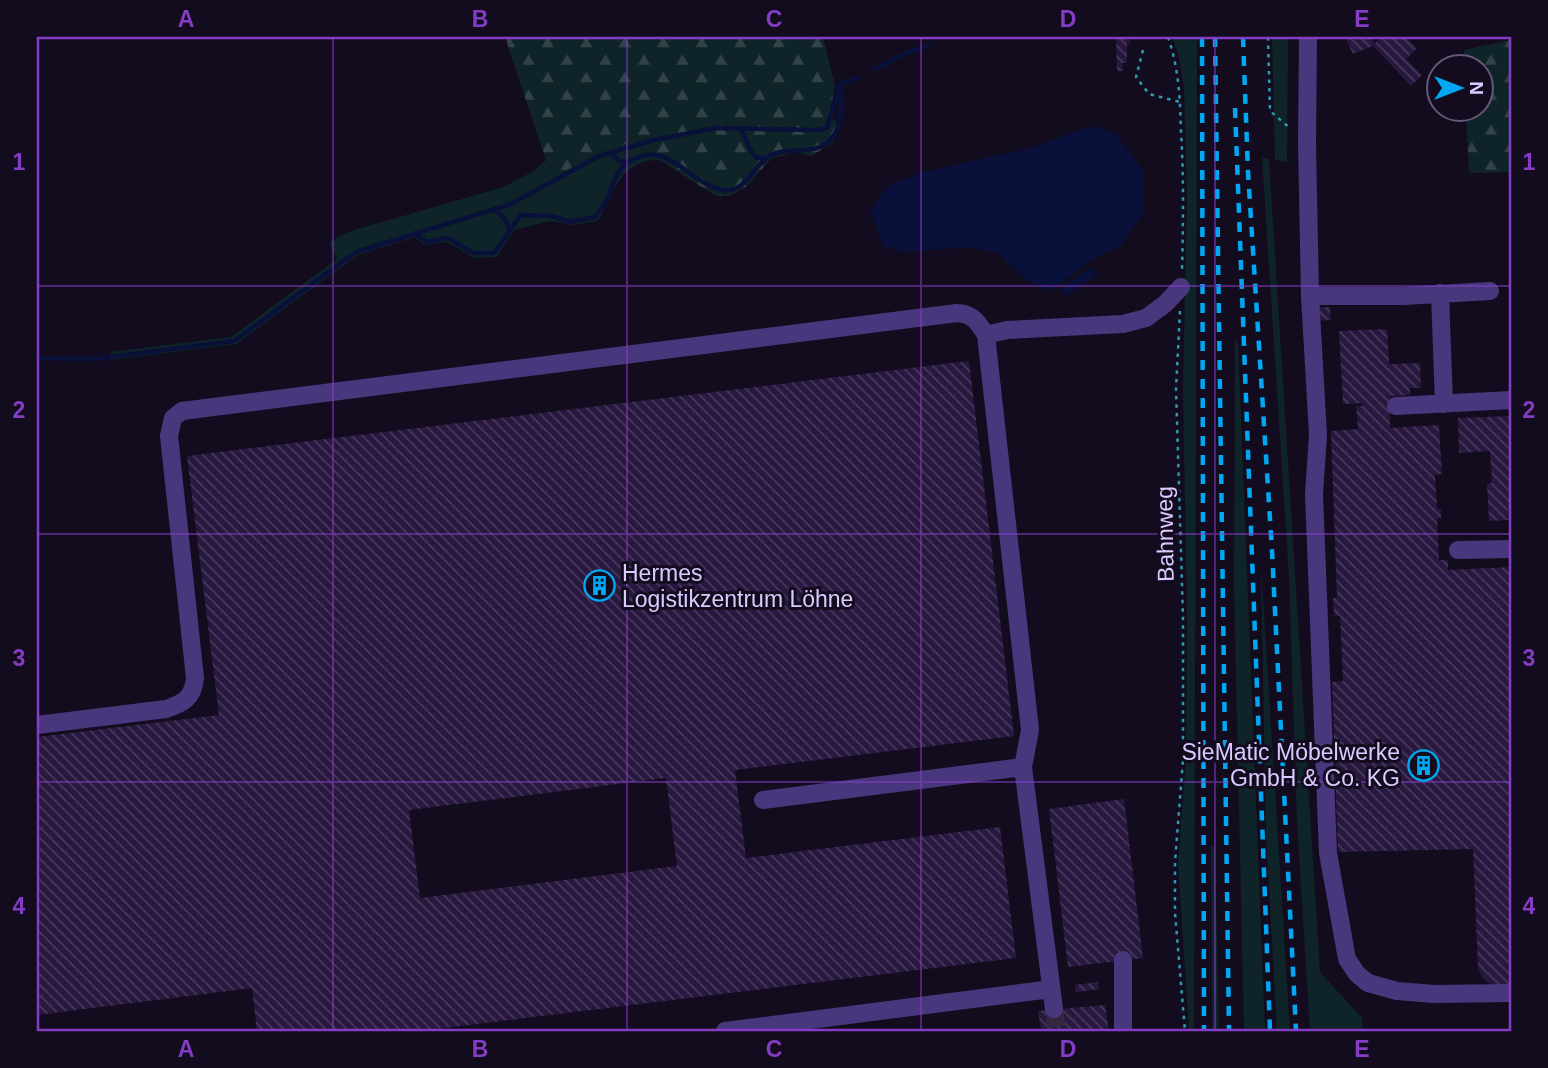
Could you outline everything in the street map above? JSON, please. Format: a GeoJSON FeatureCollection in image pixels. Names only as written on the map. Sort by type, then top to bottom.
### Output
{"type":"FeatureCollection","features":[{"type":"Feature","properties":{"kind":"street"},"geometry":{"type":"LineString","coordinates":[[1308,37],[1310,296],[1318,435],[1314,494],[1328,853],[1347,959],[1357,974],[1368,983],[1397,991],[1434,994],[1511,993]]}},
{"type":"Feature","properties":{"kind":"street"},"geometry":{"type":"LineString","coordinates":[[986,335],[1007,330],[1124,324],[1146,318],[1165,304],[1181,287]]}},
{"type":"Feature","properties":{"kind":"street"},"geometry":{"type":"LineString","coordinates":[[1310,296],[1404,296],[1490,291]]}},
{"type":"Feature","properties":{"kind":"street"},"geometry":{"type":"LineString","coordinates":[[1440,293],[1444,404]]}},
{"type":"Feature","properties":{"kind":"street"},"geometry":{"type":"LineString","coordinates":[[37,725],[166,709],[183,703],[193,692],[195,678],[169,446],[173,418],[181,411],[957,313],[969,314],[979,323],[986,335],[1030,730],[1023,767],[1054,1009]]}},
{"type":"Feature","properties":{"kind":"street"},"geometry":{"type":"LineString","coordinates":[[1396,406],[1511,400]]}},
{"type":"Feature","properties":{"kind":"street"},"geometry":{"type":"LineString","coordinates":[[1458,550],[1511,549]]}},
{"type":"Feature","properties":{"kind":"street"},"geometry":{"type":"LineString","coordinates":[[763,800],[1023,767]]}},
{"type":"Feature","properties":{"kind":"street"},"geometry":{"type":"LineString","coordinates":[[1123,960],[1123,1031]]}},
{"type":"Feature","properties":{"kind":"street"},"geometry":{"type":"LineString","coordinates":[[725,1031],[1051,989]]}},
{"type":"Feature","properties":{"kind":"path","name":"Bahnweg"},"geometry":{"type":"LineString","coordinates":[[1168,37],[1177,72],[1185,196],[1177,388],[1183,617],[1183,748],[1175,862],[1175,913],[1185,1031]]}},
{"type":"Feature","properties":{"kind":"path"},"geometry":{"type":"LineString","coordinates":[[1268,37],[1270,111],[1307,143]]}},
{"type":"Feature","properties":{"kind":"path"},"geometry":{"type":"LineString","coordinates":[[1143,50],[1136,77],[1149,94],[1180,102]]}},
{"type":"Feature","properties":{"kind":"green space"},"geometry":{"type":"Polygon","coordinates":[[[505,37],[823,37],[835,86],[829,116],[841,125],[833,142],[812,156],[796,152],[771,159],[745,188],[729,196],[716,196],[660,160],[650,136],[596,154],[556,176],[546,160],[505,37]]]}},
{"type":"Feature","properties":{"kind":"green space"},"geometry":{"type":"Polygon","coordinates":[[[1172,37],[1197,37],[1194,1031],[1189,1031],[1178,864],[1186,758],[1187,616],[1183,389],[1187,196],[1184,89],[1179,57],[1172,37]]]}},
{"type":"Feature","properties":{"kind":"green space"},"geometry":{"type":"Polygon","coordinates":[[[1272,37],[1288,37],[1287,162],[1275,160],[1272,37]]]}},
{"type":"Feature","properties":{"kind":"green space"},"geometry":{"type":"Polygon","coordinates":[[[1511,40],[1511,172],[1469,173],[1467,122],[1496,122],[1496,52],[1464,50],[1511,40]]]}},
{"type":"Feature","properties":{"kind":"green space"},"geometry":{"type":"Polygon","coordinates":[[[651,136],[660,160],[647,161],[627,171],[598,221],[572,225],[551,221],[514,230],[497,257],[474,258],[447,242],[424,245],[415,237],[358,255],[236,344],[110,360],[111,352],[231,337],[337,259],[329,242],[351,231],[504,187],[532,172],[546,160],[556,176],[596,154],[651,136]]]}},
{"type":"Feature","properties":{"kind":"green space"},"geometry":{"type":"Polygon","coordinates":[[[1262,158],[1269,159],[1320,972],[1362,1018],[1363,1031],[1310,1031],[1297,822],[1289,577],[1262,158]]]}},
{"type":"Feature","properties":{"kind":"green space"},"geometry":{"type":"Polygon","coordinates":[[[1235,338],[1238,341],[1265,1031],[1244,1031],[1234,589],[1235,338]]]}},
{"type":"Feature","properties":{"kind":"green space"},"geometry":{"type":"Polygon","coordinates":[[[1261,565],[1290,1031],[1277,1031],[1266,836],[1261,565]]]}},
{"type":"Feature","properties":{"kind":"green space"},"geometry":{"type":"Polygon","coordinates":[[[1211,845],[1215,847],[1219,1031],[1212,1031],[1211,845]]]}},
{"type":"Feature","properties":{"kind":"shaded area"},"geometry":{"type":"Polygon","coordinates":[[[1092,126],[1115,133],[1143,170],[1144,212],[1121,246],[1093,259],[1051,291],[1026,280],[999,254],[969,247],[905,252],[883,246],[870,210],[889,185],[922,172],[1026,149],[1092,126]]]}},
{"type":"Feature","properties":{"kind":"shaded area"},"geometry":{"type":"Polygon","coordinates":[[[1091,267],[1096,275],[1066,296],[1060,289],[1091,267]]]}},
{"type":"Feature","properties":{"kind":"building"},"geometry":{"type":"Polygon","coordinates":[[[1116,37],[1130,37],[1130,44],[1127,44],[1127,63],[1122,63],[1123,71],[1117,71],[1116,37]]]}},
{"type":"Feature","properties":{"kind":"building"},"geometry":{"type":"Polygon","coordinates":[[[1345,37],[1371,37],[1374,44],[1382,37],[1405,37],[1417,48],[1406,59],[1422,75],[1411,86],[1373,46],[1353,54],[1345,37]]]}},
{"type":"Feature","properties":{"kind":"building"},"geometry":{"type":"Polygon","coordinates":[[[1330,307],[1331,320],[1317,321],[1316,308],[1330,307]]]}},
{"type":"Feature","properties":{"kind":"building","name":"SieMatic Möbelwerke GmbH & Co. KG"},"geometry":{"type":"Polygon","coordinates":[[[1387,329],[1389,364],[1420,363],[1421,388],[1410,388],[1410,395],[1391,396],[1390,428],[1439,425],[1442,474],[1435,475],[1437,509],[1441,509],[1441,518],[1437,518],[1439,560],[1448,560],[1448,570],[1511,567],[1511,986],[1489,983],[1478,969],[1473,849],[1338,852],[1332,682],[1343,681],[1340,616],[1334,616],[1333,598],[1337,598],[1331,431],[1358,429],[1356,406],[1363,406],[1363,403],[1343,404],[1339,331],[1387,329]]]}},
{"type":"Feature","properties":{"kind":"building","name":"Hermes Logistikzentrum Löhne"},"geometry":{"type":"Polygon","coordinates":[[[969,361],[1014,736],[735,770],[746,858],[1000,827],[1016,958],[436,1031],[257,1031],[252,988],[37,1015],[37,737],[219,715],[187,456],[969,361]],[[666,778],[409,810],[420,898],[677,866],[666,778]]]}},
{"type":"Feature","properties":{"kind":"building"},"geometry":{"type":"Polygon","coordinates":[[[1511,416],[1509,520],[1489,521],[1487,484],[1492,483],[1490,451],[1459,453],[1458,418],[1511,416]]]}},
{"type":"Feature","properties":{"kind":"building"},"geometry":{"type":"Polygon","coordinates":[[[1124,799],[1143,958],[1068,967],[1049,809],[1124,799]]]}},
{"type":"Feature","properties":{"kind":"building"},"geometry":{"type":"Polygon","coordinates":[[[1098,982],[1099,989],[1076,992],[1075,985],[1098,982]]]}},
{"type":"Feature","properties":{"kind":"building"},"geometry":{"type":"Polygon","coordinates":[[[1105,1005],[1109,1031],[1041,1031],[1038,1011],[1105,1005]]]}},
{"type":"Feature","properties":{"kind":"waterway"},"geometry":{"type":"LineString","coordinates":[[875,69],[929,45]]}},
{"type":"Feature","properties":{"kind":"waterway"},"geometry":{"type":"LineString","coordinates":[[37,358],[94,359],[234,341],[356,252],[511,204],[599,156],[654,140],[716,128],[827,128],[840,84],[857,78]]}},
{"type":"Feature","properties":{"kind":"waterway"},"geometry":{"type":"LineString","coordinates":[[415,233],[426,242],[448,238],[473,253],[494,253],[521,215],[552,216],[570,222],[595,217],[622,168],[642,156],[664,157],[714,188],[732,190],[744,183],[769,156],[785,151],[817,148],[830,140],[839,123],[840,90]]}},
{"type":"Feature","properties":{"kind":"waterway"},"geometry":{"type":"LineString","coordinates":[[741,129],[752,153],[757,158],[766,158]]}},
{"type":"Feature","properties":{"kind":"waterway"},"geometry":{"type":"LineString","coordinates":[[611,153],[619,161],[627,162]]}},
{"type":"Feature","properties":{"kind":"waterway"},"geometry":{"type":"LineString","coordinates":[[494,209],[505,219],[509,229]]}},
{"type":"Feature","properties":{"kind":"tunnel"},"geometry":{"type":"LineString","coordinates":[[1054,1009],[1057,1031]]}},
{"type":"Feature","properties":{"kind":"railway"},"geometry":{"type":"LineString","coordinates":[[1202,37],[1204,1031]]}},
{"type":"Feature","properties":{"kind":"railway"},"geometry":{"type":"LineString","coordinates":[[1215,37],[1229,1031]]}},
{"type":"Feature","properties":{"kind":"railway"},"geometry":{"type":"LineString","coordinates":[[1243,37],[1248,172],[1272,551],[1296,1031]]}},
{"type":"Feature","properties":{"kind":"railway"},"geometry":{"type":"LineString","coordinates":[[1235,108],[1270,1031]]}},
{"type":"Feature","properties":{"kind":"place","name":"Hermes Logistikzentrum Löhne"},"geometry":{"type":"Point","coordinates":[599,586]}},
{"type":"Feature","properties":{"kind":"place","name":"SieMatic Möbelwerke GmbH & Co. KG"},"geometry":{"type":"Point","coordinates":[1423,765]}}]}
